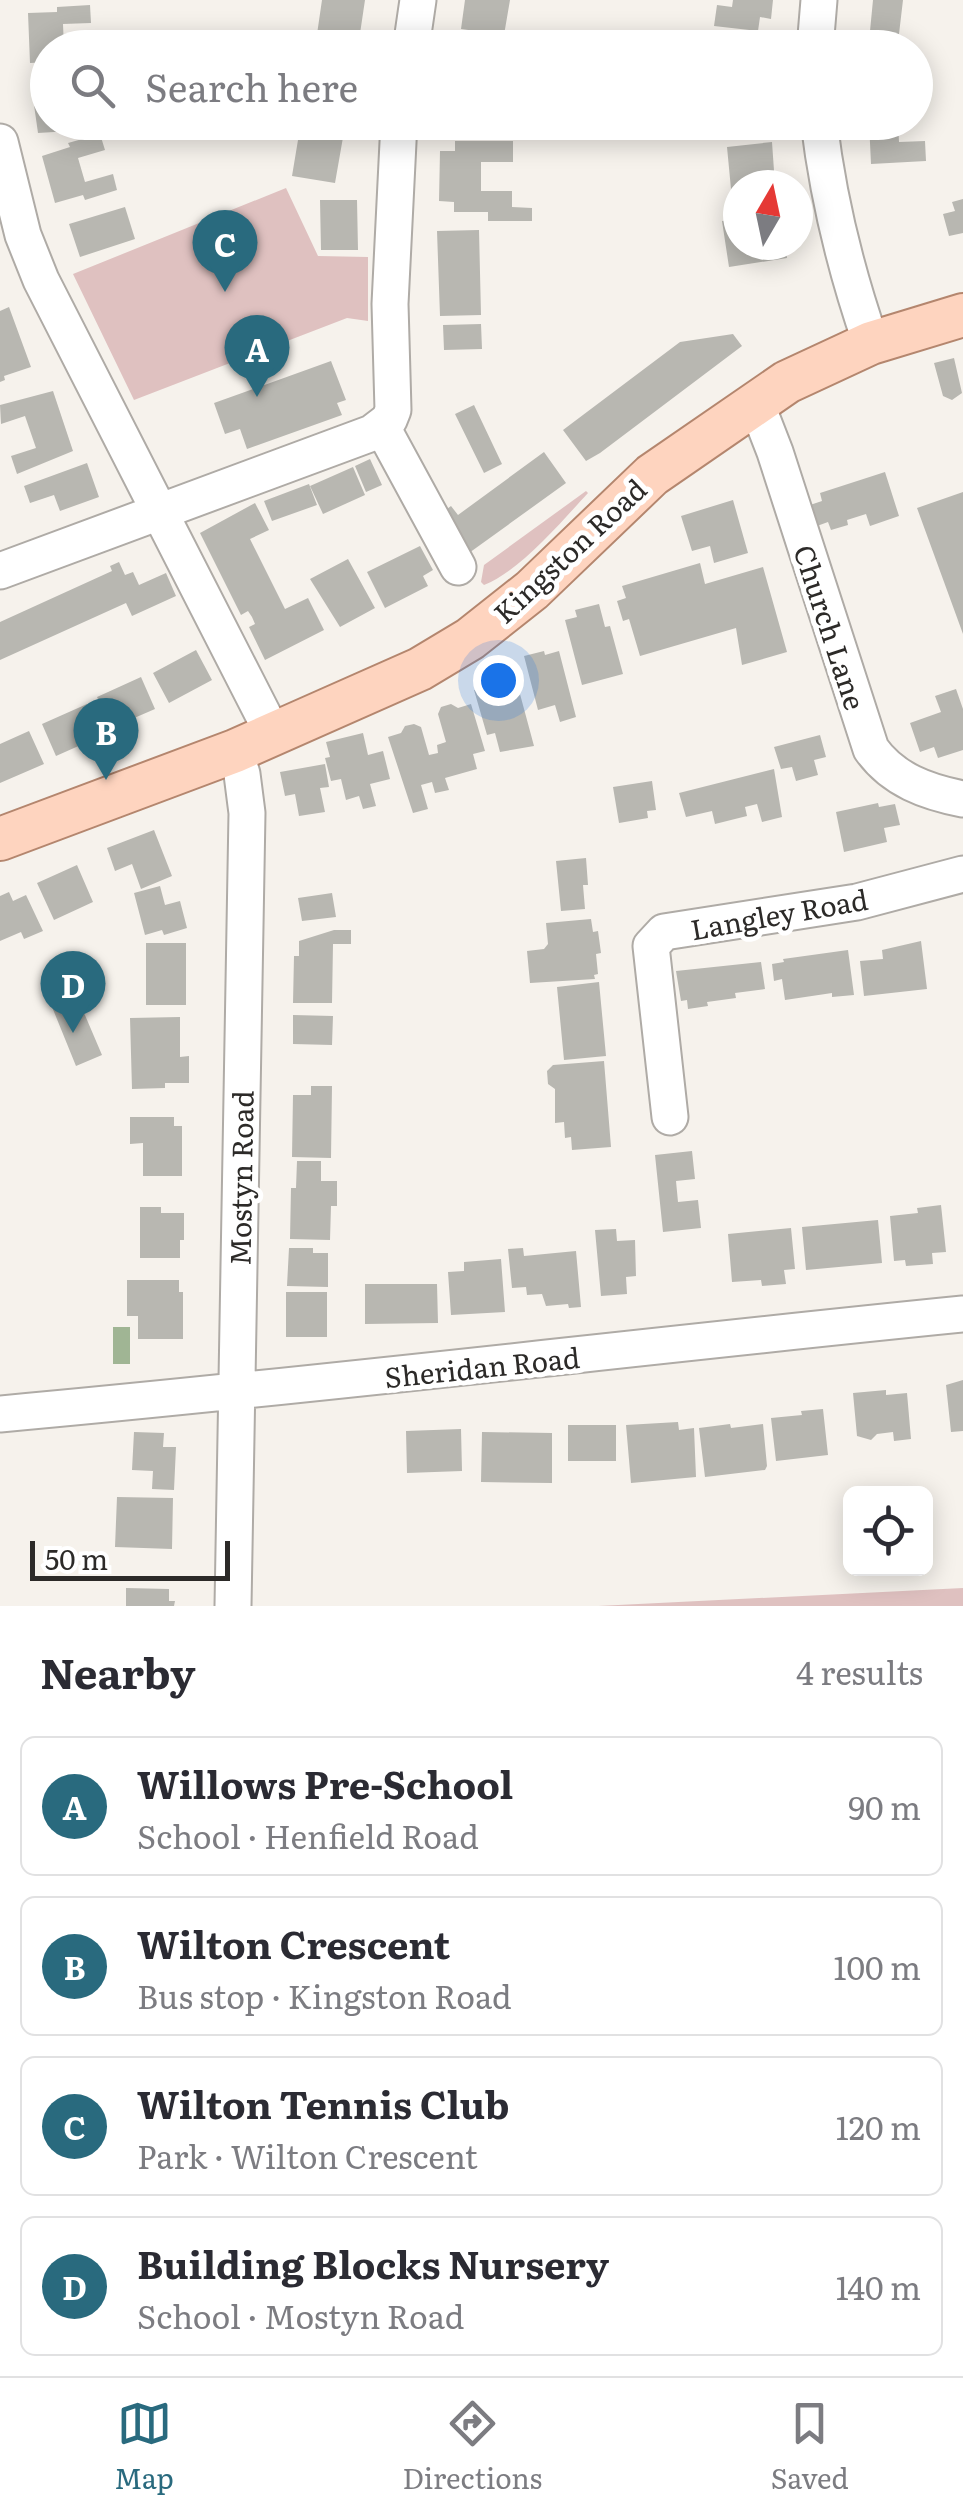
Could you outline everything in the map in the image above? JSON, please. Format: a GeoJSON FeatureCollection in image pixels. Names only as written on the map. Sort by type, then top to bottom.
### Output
{"type":"FeatureCollection","features":[{"type":"Feature","properties":{"kind":"main road","name":"Kingston Road"},"geometry":{"type":"LineString","coordinates":[[0,840],[235,751],[420,669],[470,639],[557,568],[642,482],[756,403],[821,364],[871,343],[963,316]]}},
{"type":"Feature","properties":{"kind":"street"},"geometry":{"type":"LineString","coordinates":[[414,30],[418,0]]}},
{"type":"Feature","properties":{"kind":"street"},"geometry":{"type":"LineString","coordinates":[[817,30],[819,0]]}},
{"type":"Feature","properties":{"kind":"street"},"geometry":{"type":"LineString","coordinates":[[0,571],[377,430],[392,410],[390,304],[398,140]]}},
{"type":"Feature","properties":{"kind":"street"},"geometry":{"type":"LineString","coordinates":[[822,140],[833,211],[871,343]]}},
{"type":"Feature","properties":{"kind":"street"},"geometry":{"type":"LineString","coordinates":[[0,142],[23,234],[41,280],[274,734]]}},
{"type":"Feature","properties":{"kind":"street","name":"Church Lane"},"geometry":{"type":"LineString","coordinates":[[756,403],[776,452],[871,749],[882,764],[912,784],[963,798]]}},
{"type":"Feature","properties":{"kind":"street"},"geometry":{"type":"LineString","coordinates":[[377,430],[458,567]]}},
{"type":"Feature","properties":{"kind":"street","name":"Mostyn Road"},"geometry":{"type":"LineString","coordinates":[[233,1606],[247,813],[235,751]]}},
{"type":"Feature","properties":{"kind":"street","name":"Langley Road"},"geometry":{"type":"LineString","coordinates":[[670,1116],[651,946],[664,932],[857,902],[963,874]]}},
{"type":"Feature","properties":{"kind":"street","name":"Sheridan Road"},"geometry":{"type":"LineString","coordinates":[[0,1414],[963,1314]]}},
{"type":"Feature","properties":{"kind":"shaded area"},"geometry":{"type":"Polygon","coordinates":[[[286,188],[318,256],[368,257],[368,321],[347,318],[134,400],[73,274],[286,188]]]}},
{"type":"Feature","properties":{"kind":"shaded area"},"geometry":{"type":"Polygon","coordinates":[[[586,491],[526,557],[498,578],[484,585],[481,582],[484,565],[586,491]]]}},
{"type":"Feature","properties":{"kind":"shaded area"},"geometry":{"type":"Polygon","coordinates":[[[113,1327],[130,1327],[130,1364],[113,1364],[113,1327]]]}},
{"type":"Feature","properties":{"kind":"shaded area"},"geometry":{"type":"Polygon","coordinates":[[[963,1588],[963,1606],[598,1606],[963,1588]]]}},
{"type":"Feature","properties":{"kind":"building"},"geometry":{"type":"Polygon","coordinates":[[[322,0],[365,0],[361,30],[318,30],[322,0]]]}},
{"type":"Feature","properties":{"kind":"building"},"geometry":{"type":"Polygon","coordinates":[[[465,0],[510,0],[505,30],[461,29],[465,0]]]}},
{"type":"Feature","properties":{"kind":"building"},"geometry":{"type":"Polygon","coordinates":[[[733,0],[773,0],[771,19],[760,17],[758,30],[714,26],[717,5],[732,7],[733,0]]]}},
{"type":"Feature","properties":{"kind":"building"},"geometry":{"type":"Polygon","coordinates":[[[873,0],[903,0],[899,30],[870,30],[873,0]]]}},
{"type":"Feature","properties":{"kind":"building"},"geometry":{"type":"Polygon","coordinates":[[[90,5],[91,23],[63,24],[63,30],[30,30],[30,63],[28,13],[57,12],[57,7],[90,5]]]}},
{"type":"Feature","properties":{"kind":"building"},"geometry":{"type":"Polygon","coordinates":[[[102,140],[105,150],[78,158],[85,182],[113,174],[117,190],[85,200],[83,195],[55,203],[42,156],[70,147],[68,143],[102,140]]]}},
{"type":"Feature","properties":{"kind":"building"},"geometry":{"type":"Polygon","coordinates":[[[298,140],[343,140],[335,183],[292,176],[298,140]]]}},
{"type":"Feature","properties":{"kind":"building"},"geometry":{"type":"Polygon","coordinates":[[[870,140],[925,141],[926,161],[871,164],[870,140]]]}},
{"type":"Feature","properties":{"kind":"building"},"geometry":{"type":"Polygon","coordinates":[[[455,141],[513,141],[513,162],[481,162],[481,191],[512,191],[512,207],[532,208],[532,221],[488,221],[488,212],[454,212],[454,202],[439,201],[440,151],[455,151],[455,141]]]}},
{"type":"Feature","properties":{"kind":"building"},"geometry":{"type":"Polygon","coordinates":[[[772,142],[774,170],[729,170],[727,147],[772,142]]]}},
{"type":"Feature","properties":{"kind":"building"},"geometry":{"type":"Polygon","coordinates":[[[963,199],[963,233],[949,236],[943,214],[955,211],[952,202],[963,199]]]}},
{"type":"Feature","properties":{"kind":"building"},"geometry":{"type":"Polygon","coordinates":[[[320,200],[357,200],[358,250],[321,250],[320,200]]]}},
{"type":"Feature","properties":{"kind":"building"},"geometry":{"type":"Polygon","coordinates":[[[125,207],[135,239],[80,257],[69,224],[125,207]]]}},
{"type":"Feature","properties":{"kind":"building"},"geometry":{"type":"Polygon","coordinates":[[[479,230],[481,315],[440,316],[437,231],[479,230]]]}},
{"type":"Feature","properties":{"kind":"building"},"geometry":{"type":"Polygon","coordinates":[[[728,260],[774,260],[729,267],[728,260]]]}},
{"type":"Feature","properties":{"kind":"building"},"geometry":{"type":"Polygon","coordinates":[[[9,307],[31,367],[4,376],[5,380],[0,382],[0,311],[9,307]]]}},
{"type":"Feature","properties":{"kind":"building"},"geometry":{"type":"Polygon","coordinates":[[[481,324],[482,349],[444,350],[443,325],[481,324]]]}},
{"type":"Feature","properties":{"kind":"building"},"geometry":{"type":"Polygon","coordinates":[[[733,334],[742,346],[586,461],[563,430],[680,342],[733,334]]]}},
{"type":"Feature","properties":{"kind":"building"},"geometry":{"type":"Polygon","coordinates":[[[954,358],[962,393],[952,400],[943,396],[934,363],[954,358]]]}},
{"type":"Feature","properties":{"kind":"building"},"geometry":{"type":"Polygon","coordinates":[[[331,361],[346,400],[337,403],[342,415],[247,449],[240,429],[225,434],[214,403],[331,361]]]}},
{"type":"Feature","properties":{"kind":"building"},"geometry":{"type":"Polygon","coordinates":[[[53,391],[73,451],[17,474],[11,456],[36,448],[25,416],[1,424],[0,405],[53,391]]]}},
{"type":"Feature","properties":{"kind":"building"},"geometry":{"type":"Polygon","coordinates":[[[474,405],[502,464],[484,473],[455,414],[474,405]]]}},
{"type":"Feature","properties":{"kind":"building"},"geometry":{"type":"Polygon","coordinates":[[[544,452],[566,483],[462,558],[439,515],[451,506],[458,515],[544,452]]]}},
{"type":"Feature","properties":{"kind":"building"},"geometry":{"type":"Polygon","coordinates":[[[370,459],[382,485],[366,492],[355,466],[370,459]]]}},
{"type":"Feature","properties":{"kind":"building"},"geometry":{"type":"Polygon","coordinates":[[[87,463],[99,497],[60,511],[54,495],[30,503],[24,486],[87,463]]]}},
{"type":"Feature","properties":{"kind":"building"},"geometry":{"type":"Polygon","coordinates":[[[353,467],[365,495],[323,514],[310,486],[353,467]]]}},
{"type":"Feature","properties":{"kind":"building"},"geometry":{"type":"Polygon","coordinates":[[[885,472],[899,516],[870,526],[866,514],[831,530],[828,522],[817,526],[810,505],[822,501],[820,493],[885,472]]]}},
{"type":"Feature","properties":{"kind":"building"},"geometry":{"type":"Polygon","coordinates":[[[309,484],[317,505],[272,521],[264,501],[309,484]]]}},
{"type":"Feature","properties":{"kind":"building"},"geometry":{"type":"Polygon","coordinates":[[[963,492],[963,634],[917,508],[963,492]]]}},
{"type":"Feature","properties":{"kind":"building"},"geometry":{"type":"Polygon","coordinates":[[[733,500],[748,553],[714,563],[710,546],[692,551],[681,516],[733,500]]]}},
{"type":"Feature","properties":{"kind":"building"},"geometry":{"type":"Polygon","coordinates":[[[255,503],[269,530],[250,539],[285,609],[308,598],[324,630],[265,660],[249,627],[255,624],[252,617],[248,611],[241,615],[200,533],[255,503]]]}},
{"type":"Feature","properties":{"kind":"building"},"geometry":{"type":"Polygon","coordinates":[[[420,546],[433,570],[423,576],[428,586],[385,608],[367,572],[420,546]]]}},
{"type":"Feature","properties":{"kind":"building"},"geometry":{"type":"Polygon","coordinates":[[[348,559],[375,608],[340,627],[310,579],[348,559]]]}},
{"type":"Feature","properties":{"kind":"building"},"geometry":{"type":"Polygon","coordinates":[[[119,562],[125,575],[133,572],[139,585],[166,573],[176,596],[132,616],[126,603],[0,660],[0,622],[112,571],[110,566],[119,562]]]}},
{"type":"Feature","properties":{"kind":"building"},"geometry":{"type":"Polygon","coordinates":[[[700,563],[705,584],[763,567],[787,652],[742,665],[736,628],[640,656],[629,619],[623,621],[617,601],[626,598],[622,586],[700,563]]]}},
{"type":"Feature","properties":{"kind":"building"},"geometry":{"type":"Polygon","coordinates":[[[599,604],[605,627],[610,626],[623,674],[582,685],[565,620],[577,617],[575,610],[599,604]]]}},
{"type":"Feature","properties":{"kind":"building"},"geometry":{"type":"Polygon","coordinates":[[[196,650],[212,680],[169,703],[153,673],[196,650]]]}},
{"type":"Feature","properties":{"kind":"building"},"geometry":{"type":"Polygon","coordinates":[[[544,651],[545,655],[559,651],[576,717],[560,722],[555,705],[538,710],[524,656],[544,651]]]}},
{"type":"Feature","properties":{"kind":"building"},"geometry":{"type":"Polygon","coordinates":[[[141,677],[155,709],[111,728],[97,697],[141,677]]]}},
{"type":"Feature","properties":{"kind":"building"},"geometry":{"type":"Polygon","coordinates":[[[500,677],[507,681],[512,696],[520,694],[534,746],[500,752],[495,733],[487,735],[474,690],[487,687],[490,679],[500,677]]]}},
{"type":"Feature","properties":{"kind":"building"},"geometry":{"type":"Polygon","coordinates":[[[956,689],[963,709],[963,750],[938,758],[934,747],[920,752],[910,723],[941,712],[935,696],[956,689]]]}},
{"type":"Feature","properties":{"kind":"building"},"geometry":{"type":"Polygon","coordinates":[[[87,704],[101,736],[56,756],[42,724],[87,704]]]}},
{"type":"Feature","properties":{"kind":"building"},"geometry":{"type":"Polygon","coordinates":[[[451,704],[458,708],[471,704],[485,751],[473,754],[477,769],[445,778],[449,790],[435,793],[432,782],[421,785],[428,809],[413,813],[388,737],[414,724],[421,727],[429,755],[438,753],[437,745],[446,742],[438,714],[441,707],[451,704]]]}},
{"type":"Feature","properties":{"kind":"building"},"geometry":{"type":"Polygon","coordinates":[[[29,731],[44,764],[0,783],[0,744],[29,731]]]}},
{"type":"Feature","properties":{"kind":"building"},"geometry":{"type":"Polygon","coordinates":[[[363,733],[368,755],[383,751],[390,779],[370,784],[376,806],[363,809],[359,796],[346,800],[341,779],[331,781],[325,758],[330,757],[326,742],[363,733]]]}},
{"type":"Feature","properties":{"kind":"building"},"geometry":{"type":"Polygon","coordinates":[[[820,735],[826,757],[814,760],[818,775],[796,781],[792,767],[781,769],[774,747],[820,735]]]}},
{"type":"Feature","properties":{"kind":"building"},"geometry":{"type":"Polygon","coordinates":[[[325,764],[329,787],[320,788],[325,812],[299,816],[295,794],[285,796],[280,772],[325,764]]]}},
{"type":"Feature","properties":{"kind":"building"},"geometry":{"type":"Polygon","coordinates":[[[774,769],[782,817],[762,822],[757,804],[745,807],[747,816],[715,824],[712,811],[686,817],[679,793],[774,769]]]}},
{"type":"Feature","properties":{"kind":"building"},"geometry":{"type":"Polygon","coordinates":[[[652,781],[656,810],[647,811],[648,818],[619,823],[613,787],[652,781]]]}},
{"type":"Feature","properties":{"kind":"building"},"geometry":{"type":"Polygon","coordinates":[[[878,803],[879,807],[895,804],[900,825],[884,828],[887,842],[844,852],[836,812],[878,803]]]}},
{"type":"Feature","properties":{"kind":"building"},"geometry":{"type":"Polygon","coordinates":[[[154,830],[172,876],[141,889],[132,864],[115,871],[107,848],[154,830]]]}},
{"type":"Feature","properties":{"kind":"building"},"geometry":{"type":"Polygon","coordinates":[[[586,858],[585,909],[561,911],[556,861],[586,858]]]}},
{"type":"Feature","properties":{"kind":"building"},"geometry":{"type":"Polygon","coordinates":[[[77,865],[93,902],[54,920],[37,883],[77,865]]]}},
{"type":"Feature","properties":{"kind":"building"},"geometry":{"type":"Polygon","coordinates":[[[160,886],[165,905],[180,901],[187,928],[164,935],[162,930],[145,935],[134,893],[160,886]]]}},
{"type":"Feature","properties":{"kind":"building"},"geometry":{"type":"Polygon","coordinates":[[[9,892],[13,901],[26,895],[43,931],[24,939],[21,932],[0,941],[0,896],[9,892]]]}},
{"type":"Feature","properties":{"kind":"building"},"geometry":{"type":"Polygon","coordinates":[[[332,893],[336,917],[302,921],[298,898],[332,893]]]}},
{"type":"Feature","properties":{"kind":"building"},"geometry":{"type":"Polygon","coordinates":[[[591,919],[593,932],[598,931],[601,953],[596,954],[595,979],[530,983],[527,951],[544,949],[548,944],[546,923],[591,919]]]}},
{"type":"Feature","properties":{"kind":"building"},"geometry":{"type":"Polygon","coordinates":[[[334,930],[351,930],[351,944],[333,944],[332,1003],[293,1003],[294,956],[299,956],[299,941],[334,930]]]}},
{"type":"Feature","properties":{"kind":"building"},"geometry":{"type":"Polygon","coordinates":[[[921,941],[927,989],[864,996],[860,961],[883,959],[882,950],[921,941]]]}},
{"type":"Feature","properties":{"kind":"building"},"geometry":{"type":"Polygon","coordinates":[[[146,943],[186,943],[186,1005],[146,1005],[146,943]]]}},
{"type":"Feature","properties":{"kind":"building"},"geometry":{"type":"Polygon","coordinates":[[[848,950],[854,995],[832,997],[832,993],[785,1000],[782,979],[774,981],[772,964],[848,950]]]}},
{"type":"Feature","properties":{"kind":"building"},"geometry":{"type":"Polygon","coordinates":[[[761,962],[765,989],[735,993],[736,998],[688,1009],[687,1000],[681,1001],[676,971],[761,962]]]}},
{"type":"Feature","properties":{"kind":"building"},"geometry":{"type":"Polygon","coordinates":[[[599,982],[606,1056],[564,1060],[557,987],[599,982]]]}},
{"type":"Feature","properties":{"kind":"building"},"geometry":{"type":"Polygon","coordinates":[[[73,987],[102,1055],[76,1066],[48,997],[73,987]]]}},
{"type":"Feature","properties":{"kind":"building"},"geometry":{"type":"Polygon","coordinates":[[[293,1015],[333,1016],[332,1045],[293,1044],[293,1015]]]}},
{"type":"Feature","properties":{"kind":"building"},"geometry":{"type":"Polygon","coordinates":[[[180,1017],[180,1057],[189,1056],[189,1083],[132,1089],[130,1018],[180,1017]]]}},
{"type":"Feature","properties":{"kind":"building"},"geometry":{"type":"Polygon","coordinates":[[[604,1061],[611,1147],[572,1150],[571,1137],[565,1138],[564,1122],[555,1123],[555,1089],[548,1084],[547,1071],[553,1065],[604,1061]]]}},
{"type":"Feature","properties":{"kind":"building"},"geometry":{"type":"Polygon","coordinates":[[[311,1086],[332,1086],[331,1158],[292,1157],[293,1095],[311,1095],[311,1086]]]}},
{"type":"Feature","properties":{"kind":"building"},"geometry":{"type":"Polygon","coordinates":[[[130,1117],[174,1117],[174,1126],[182,1126],[182,1176],[143,1176],[143,1143],[130,1144],[130,1117]]]}},
{"type":"Feature","properties":{"kind":"building"},"geometry":{"type":"Polygon","coordinates":[[[692,1151],[695,1179],[676,1181],[678,1202],[698,1200],[701,1228],[663,1232],[655,1155],[692,1151]]]}},
{"type":"Feature","properties":{"kind":"building"},"geometry":{"type":"Polygon","coordinates":[[[297,1161],[321,1161],[321,1181],[337,1181],[337,1206],[331,1206],[330,1240],[290,1239],[291,1188],[296,1188],[297,1161]]]}},
{"type":"Feature","properties":{"kind":"building"},"geometry":{"type":"Polygon","coordinates":[[[941,1205],[946,1252],[932,1253],[933,1264],[906,1266],[905,1260],[894,1261],[890,1216],[941,1205]]]}},
{"type":"Feature","properties":{"kind":"building"},"geometry":{"type":"Polygon","coordinates":[[[140,1207],[161,1207],[161,1213],[184,1213],[180,1258],[140,1258],[140,1207]]]}},
{"type":"Feature","properties":{"kind":"building"},"geometry":{"type":"Polygon","coordinates":[[[878,1220],[882,1263],[806,1270],[802,1227],[878,1220]]]}},
{"type":"Feature","properties":{"kind":"building"},"geometry":{"type":"Polygon","coordinates":[[[791,1228],[795,1269],[784,1270],[786,1284],[762,1286],[761,1280],[732,1282],[728,1234],[791,1228]]]}},
{"type":"Feature","properties":{"kind":"building"},"geometry":{"type":"Polygon","coordinates":[[[616,1229],[617,1241],[635,1240],[636,1276],[626,1277],[627,1294],[601,1296],[595,1230],[616,1229]]]}},
{"type":"Feature","properties":{"kind":"building"},"geometry":{"type":"Polygon","coordinates":[[[289,1248],[313,1248],[313,1253],[328,1253],[328,1287],[287,1286],[289,1248]]]}},
{"type":"Feature","properties":{"kind":"building"},"geometry":{"type":"Polygon","coordinates":[[[523,1248],[524,1256],[576,1251],[581,1307],[546,1306],[542,1294],[527,1295],[526,1287],[512,1288],[508,1249],[523,1248]]]}},
{"type":"Feature","properties":{"kind":"building"},"geometry":{"type":"Polygon","coordinates":[[[501,1259],[505,1312],[451,1315],[448,1272],[464,1271],[464,1262],[501,1259]]]}},
{"type":"Feature","properties":{"kind":"building"},"geometry":{"type":"Polygon","coordinates":[[[127,1280],[179,1280],[179,1292],[183,1292],[183,1339],[138,1339],[138,1316],[127,1316],[127,1280]]]}},
{"type":"Feature","properties":{"kind":"building"},"geometry":{"type":"Polygon","coordinates":[[[365,1284],[437,1284],[438,1323],[365,1324],[365,1284]]]}},
{"type":"Feature","properties":{"kind":"building"},"geometry":{"type":"Polygon","coordinates":[[[286,1292],[327,1292],[327,1337],[286,1337],[286,1292]]]}},
{"type":"Feature","properties":{"kind":"building"},"geometry":{"type":"Polygon","coordinates":[[[963,1380],[963,1431],[951,1432],[946,1385],[963,1380]]]}},
{"type":"Feature","properties":{"kind":"building"},"geometry":{"type":"Polygon","coordinates":[[[886,1390],[886,1395],[907,1393],[911,1439],[894,1441],[893,1432],[877,1434],[871,1440],[857,1436],[853,1393],[886,1390]]]}},
{"type":"Feature","properties":{"kind":"building"},"geometry":{"type":"Polygon","coordinates":[[[823,1409],[828,1455],[776,1461],[771,1418],[823,1409]]]}},
{"type":"Feature","properties":{"kind":"building"},"geometry":{"type":"Polygon","coordinates":[[[678,1422],[679,1430],[694,1428],[696,1477],[631,1483],[626,1425],[678,1422]]]}},
{"type":"Feature","properties":{"kind":"building"},"geometry":{"type":"Polygon","coordinates":[[[730,1424],[731,1428],[763,1424],[767,1466],[765,1470],[705,1477],[699,1428],[730,1424]]]}},
{"type":"Feature","properties":{"kind":"building"},"geometry":{"type":"Polygon","coordinates":[[[568,1425],[616,1425],[616,1461],[568,1461],[568,1425]]]}},
{"type":"Feature","properties":{"kind":"building"},"geometry":{"type":"Polygon","coordinates":[[[461,1429],[462,1471],[407,1473],[406,1431],[461,1429]]]}},
{"type":"Feature","properties":{"kind":"building"},"geometry":{"type":"Polygon","coordinates":[[[134,1432],[164,1433],[163,1447],[176,1447],[174,1490],[152,1489],[153,1471],[132,1470],[134,1432]]]}},
{"type":"Feature","properties":{"kind":"building"},"geometry":{"type":"Polygon","coordinates":[[[482,1432],[552,1433],[552,1483],[481,1482],[482,1432]]]}},
{"type":"Feature","properties":{"kind":"building"},"geometry":{"type":"Polygon","coordinates":[[[117,1497],[173,1498],[172,1549],[115,1547],[117,1497]]]}},
{"type":"Feature","properties":{"kind":"building"},"geometry":{"type":"Polygon","coordinates":[[[126,1588],[169,1589],[169,1601],[175,1601],[174,1606],[126,1606],[126,1588]]]}},
{"type":"Feature","properties":{"kind":"place","name":"Wilton Tennis Club"},"geometry":{"type":"Point","coordinates":[225,292]}},
{"type":"Feature","properties":{"kind":"place","name":"Willows Pre-School"},"geometry":{"type":"Point","coordinates":[257,397]}},
{"type":"Feature","properties":{"kind":"place","name":"Wilton Crescent"},"geometry":{"type":"Point","coordinates":[106,780]}},
{"type":"Feature","properties":{"kind":"place","name":"Building Blocks Nursery"},"geometry":{"type":"Point","coordinates":[73,1033]}}]}
